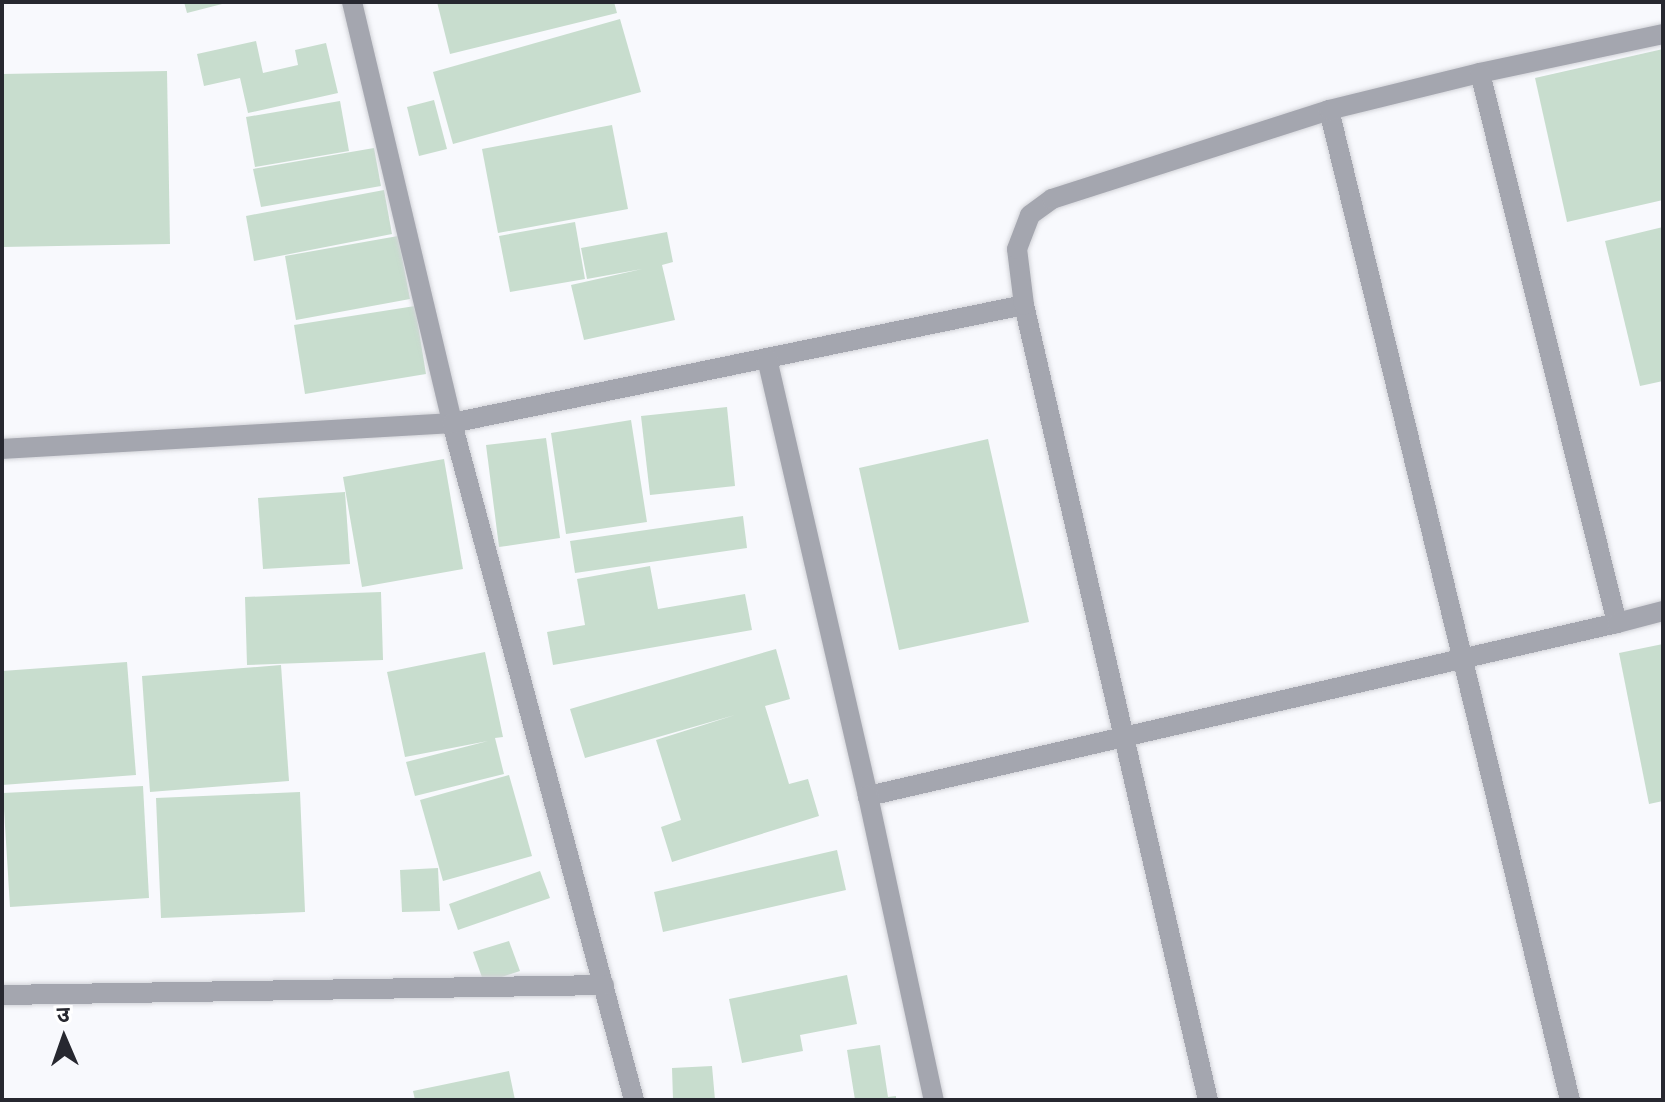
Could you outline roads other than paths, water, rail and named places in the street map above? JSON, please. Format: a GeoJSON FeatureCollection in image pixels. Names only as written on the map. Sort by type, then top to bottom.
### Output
{"type":"FeatureCollection","features":[{"type":"Feature","properties":{"kind":"street"},"geometry":{"type":"LineString","coordinates":[[352,2],[452,423],[634,1100]]}},
{"type":"Feature","properties":{"kind":"street"},"geometry":{"type":"LineString","coordinates":[[1208,1100],[1024,305],[1017,249],[1030,215],[1052,199],[1329,110],[1480,73],[1663,34]]}},
{"type":"Feature","properties":{"kind":"street"},"geometry":{"type":"LineString","coordinates":[[1480,73],[1617,623]]}},
{"type":"Feature","properties":{"kind":"street"},"geometry":{"type":"LineString","coordinates":[[1329,110],[1570,1100]]}},
{"type":"Feature","properties":{"kind":"street"},"geometry":{"type":"LineString","coordinates":[[2,449],[452,423],[1024,305]]}},
{"type":"Feature","properties":{"kind":"street"},"geometry":{"type":"LineString","coordinates":[[767,358],[934,1100]]}},
{"type":"Feature","properties":{"kind":"street"},"geometry":{"type":"LineString","coordinates":[[868,796],[1663,611]]}},
{"type":"Feature","properties":{"kind":"street"},"geometry":{"type":"LineString","coordinates":[[2,995],[604,985]]}}]}
